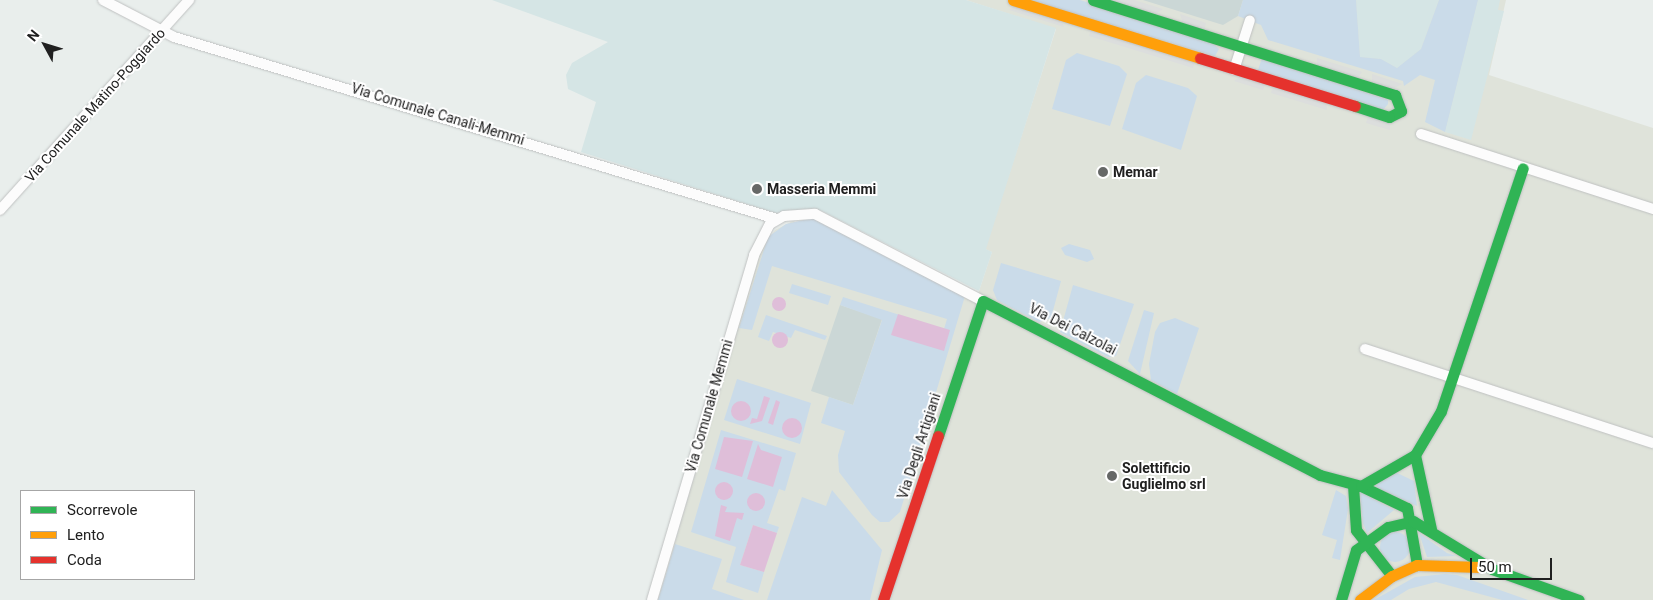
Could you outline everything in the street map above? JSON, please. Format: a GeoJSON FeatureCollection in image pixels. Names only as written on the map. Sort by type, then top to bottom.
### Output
{"type":"FeatureCollection","features":[{"type":"Feature","properties":{"kind":"street","name":"Via Comunale Canali-Memmi"},"geometry":{"type":"LineString","coordinates":[[103,0],[160,32],[777,219]]}},
{"type":"Feature","properties":{"kind":"street","name":"Via Comunale Matino-Poggiardo"},"geometry":{"type":"LineString","coordinates":[[0,210],[189,0]]}},
{"type":"Feature","properties":{"kind":"street"},"geometry":{"type":"LineString","coordinates":[[1013,0],[1388,117],[1402,109],[1395,95],[1093,0]]}},
{"type":"Feature","properties":{"kind":"street"},"geometry":{"type":"LineString","coordinates":[[1234,70],[1250,20]]}},
{"type":"Feature","properties":{"kind":"street"},"geometry":{"type":"LineString","coordinates":[[1421,134],[1653,209]]}},
{"type":"Feature","properties":{"kind":"street"},"geometry":{"type":"LineString","coordinates":[[1392,576],[1364,544],[1356,530],[1357,486],[1415,455],[1454,380],[1523,168]]}},
{"type":"Feature","properties":{"kind":"street","name":"Via Dei Calzolai"},"geometry":{"type":"LineString","coordinates":[[777,219],[807,213],[823,217],[1297,463],[1407,508],[1413,521]]}},
{"type":"Feature","properties":{"kind":"street","name":"Via Comunale Memmi"},"geometry":{"type":"LineString","coordinates":[[652,600],[754,255],[764,231],[777,219]]}},
{"type":"Feature","properties":{"kind":"street","name":"Via Degli Artigiani"},"geometry":{"type":"LineString","coordinates":[[883,600],[983,301]]}},
{"type":"Feature","properties":{"kind":"street"},"geometry":{"type":"LineString","coordinates":[[1364,349],[1454,380],[1653,443]]}},
{"type":"Feature","properties":{"kind":"street"},"geometry":{"type":"LineString","coordinates":[[1415,455],[1431,529]]}},
{"type":"Feature","properties":{"kind":"street"},"geometry":{"type":"LineString","coordinates":[[1413,521],[1417,565]]}},
{"type":"Feature","properties":{"kind":"street"},"geometry":{"type":"LineString","coordinates":[[1340,600],[1350,560],[1364,544],[1388,527],[1413,521],[1431,529],[1492,569]]}},
{"type":"Feature","properties":{"kind":"street"},"geometry":{"type":"LineString","coordinates":[[1360,600],[1392,576],[1417,565],[1457,563],[1492,569],[1579,600]]}},
{"type":"Feature","properties":{"kind":"shaded area","name":"Masseria Memmi"},"geometry":{"type":"Polygon","coordinates":[[[492,0],[966,0],[1056,28],[986,249],[992,252],[979,291],[820,210],[776,213],[581,152],[596,102],[568,89],[566,75],[572,63],[608,42],[492,0]]]}},
{"type":"Feature","properties":{"kind":"shaded area"},"geometry":{"type":"Polygon","coordinates":[[[966,0],[1506,0],[1489,75],[1653,128],[1653,600],[658,600],[761,250],[775,230],[793,221],[976,300],[992,252],[985,249],[1056,29],[966,0]]]}},
{"type":"Feature","properties":{"kind":"shaded area"},"geometry":{"type":"Polygon","coordinates":[[[1030,0],[1080,0],[1211,42],[1219,49],[1215,56],[1030,0]]]}},
{"type":"Feature","properties":{"kind":"shaded area"},"geometry":{"type":"Polygon","coordinates":[[[1105,0],[1134,0],[1163,9],[1154,15],[1105,0]]]}},
{"type":"Feature","properties":{"kind":"shaded area"},"geometry":{"type":"Polygon","coordinates":[[[1143,0],[1243,0],[1238,16],[1223,25],[1143,0]]]}},
{"type":"Feature","properties":{"kind":"shaded area"},"geometry":{"type":"Polygon","coordinates":[[[1243,0],[1356,0],[1360,57],[1381,59],[1397,68],[1421,49],[1439,0],[1478,0],[1445,132],[1425,122],[1435,80],[1420,75],[1404,86],[1403,81],[1268,40],[1261,25],[1238,16],[1243,0]]]}},
{"type":"Feature","properties":{"kind":"shaded area"},"geometry":{"type":"Polygon","coordinates":[[[1356,0],[1439,0],[1421,49],[1397,68],[1381,59],[1360,57],[1356,0]]]}},
{"type":"Feature","properties":{"kind":"shaded area"},"geometry":{"type":"Polygon","coordinates":[[[1478,0],[1500,0],[1498,10],[1504,11],[1471,140],[1445,132],[1478,0]]]}},
{"type":"Feature","properties":{"kind":"shaded area"},"geometry":{"type":"Polygon","coordinates":[[[1016,4],[1061,19],[1064,27],[1009,10],[1016,4]]]}},
{"type":"Feature","properties":{"kind":"shaded area"},"geometry":{"type":"Polygon","coordinates":[[[1180,14],[1206,23],[1204,31],[1183,24],[1180,14]]]}},
{"type":"Feature","properties":{"kind":"shaded area"},"geometry":{"type":"Polygon","coordinates":[[[1091,28],[1195,60],[1193,68],[1089,36],[1091,28]]]}},
{"type":"Feature","properties":{"kind":"shaded area"},"geometry":{"type":"Polygon","coordinates":[[[1077,53],[1119,66],[1127,74],[1110,126],[1052,109],[1066,60],[1077,53]]]}},
{"type":"Feature","properties":{"kind":"shaded area"},"geometry":{"type":"Polygon","coordinates":[[[1262,58],[1388,100],[1388,104],[1383,110],[1258,70],[1262,58]]]}},
{"type":"Feature","properties":{"kind":"shaded area"},"geometry":{"type":"Polygon","coordinates":[[[1317,58],[1362,72],[1357,79],[1317,66],[1317,58]]]}},
{"type":"Feature","properties":{"kind":"shaded area"},"geometry":{"type":"Polygon","coordinates":[[[1372,74],[1402,84],[1391,90],[1372,83],[1372,74]]]}},
{"type":"Feature","properties":{"kind":"shaded area"},"geometry":{"type":"Polygon","coordinates":[[[1146,75],[1188,88],[1197,96],[1181,150],[1122,129],[1136,83],[1146,75]]]}},
{"type":"Feature","properties":{"kind":"shaded area"},"geometry":{"type":"Polygon","coordinates":[[[1242,75],[1266,82],[1263,90],[1234,81],[1242,75]]]}},
{"type":"Feature","properties":{"kind":"shaded area"},"geometry":{"type":"Polygon","coordinates":[[[1273,85],[1326,101],[1327,110],[1271,93],[1273,85]]]}},
{"type":"Feature","properties":{"kind":"shaded area"},"geometry":{"type":"Polygon","coordinates":[[[1369,114],[1390,122],[1390,130],[1366,123],[1369,114]]]}},
{"type":"Feature","properties":{"kind":"shaded area"},"geometry":{"type":"Polygon","coordinates":[[[812,218],[965,296],[900,512],[889,522],[880,522],[872,515],[839,472],[838,455],[845,431],[821,423],[829,397],[853,405],[882,320],[840,305],[843,297],[944,329],[947,319],[772,266],[752,330],[739,328],[768,237],[786,224],[812,218]]]}},
{"type":"Feature","properties":{"kind":"shaded area"},"geometry":{"type":"Polygon","coordinates":[[[1069,244],[1090,250],[1094,259],[1087,262],[1065,255],[1061,248],[1069,244]]]}},
{"type":"Feature","properties":{"kind":"shaded area"},"geometry":{"type":"Polygon","coordinates":[[[1001,263],[1061,281],[1051,318],[1039,322],[997,300],[993,290],[1001,263]]]}},
{"type":"Feature","properties":{"kind":"shaded area"},"geometry":{"type":"Polygon","coordinates":[[[792,284],[831,296],[828,305],[789,293],[792,284]]]}},
{"type":"Feature","properties":{"kind":"shaded area"},"geometry":{"type":"Polygon","coordinates":[[[1073,285],[1134,304],[1116,356],[1108,357],[1060,332],[1073,285]]]}},
{"type":"Feature","properties":{"kind":"shaded area"},"geometry":{"type":"Polygon","coordinates":[[[776,297],[782,297],[786,304],[782,311],[776,311],[772,307],[772,301],[776,297]]]}},
{"type":"Feature","properties":{"kind":"shaded area"},"geometry":{"type":"Polygon","coordinates":[[[840,305],[882,319],[853,405],[811,391],[840,305]]]}},
{"type":"Feature","properties":{"kind":"shaded area"},"geometry":{"type":"Polygon","coordinates":[[[1144,310],[1154,313],[1140,374],[1128,361],[1144,310]]]}},
{"type":"Feature","properties":{"kind":"shaded area"},"geometry":{"type":"Polygon","coordinates":[[[898,314],[950,330],[944,351],[891,335],[898,314]]]}},
{"type":"Feature","properties":{"kind":"shaded area"},"geometry":{"type":"Polygon","coordinates":[[[766,315],[827,336],[825,340],[795,330],[791,338],[773,332],[769,341],[758,337],[766,315]]]}},
{"type":"Feature","properties":{"kind":"shaded area"},"geometry":{"type":"Polygon","coordinates":[[[1175,318],[1199,328],[1177,394],[1151,380],[1149,364],[1155,332],[1160,323],[1175,318]]]}},
{"type":"Feature","properties":{"kind":"shaded area"},"geometry":{"type":"Polygon","coordinates":[[[780,332],[788,340],[780,348],[772,340],[780,332]]]}},
{"type":"Feature","properties":{"kind":"shaded area"},"geometry":{"type":"Polygon","coordinates":[[[737,379],[811,403],[800,444],[724,420],[737,379]]]}},
{"type":"Feature","properties":{"kind":"shaded area"},"geometry":{"type":"Polygon","coordinates":[[[764,396],[770,398],[762,421],[750,424],[752,418],[757,419],[764,396]]]}},
{"type":"Feature","properties":{"kind":"shaded area"},"geometry":{"type":"Polygon","coordinates":[[[776,400],[780,402],[773,425],[768,423],[776,400]]]}},
{"type":"Feature","properties":{"kind":"shaded area"},"geometry":{"type":"Polygon","coordinates":[[[741,401],[748,404],[751,411],[748,418],[741,421],[734,418],[731,411],[734,404],[741,401]]]}},
{"type":"Feature","properties":{"kind":"shaded area"},"geometry":{"type":"Polygon","coordinates":[[[792,418],[799,421],[802,428],[799,435],[792,438],[785,435],[782,428],[785,421],[792,418]]]}},
{"type":"Feature","properties":{"kind":"shaded area"},"geometry":{"type":"Polygon","coordinates":[[[721,430],[796,453],[785,491],[779,489],[767,523],[779,527],[777,533],[753,525],[740,565],[764,572],[758,593],[726,582],[736,547],[691,532],[721,430]]]}},
{"type":"Feature","properties":{"kind":"shaded area"},"geometry":{"type":"Polygon","coordinates":[[[724,437],[753,441],[742,477],[715,469],[724,437]]]}},
{"type":"Feature","properties":{"kind":"shaded area"},"geometry":{"type":"Polygon","coordinates":[[[758,444],[761,450],[782,457],[773,487],[747,479],[758,444]]]}},
{"type":"Feature","properties":{"kind":"shaded area"},"geometry":{"type":"Polygon","coordinates":[[[1395,472],[1414,481],[1417,506],[1377,488],[1376,481],[1395,472]]]}},
{"type":"Feature","properties":{"kind":"shaded area"},"geometry":{"type":"Polygon","coordinates":[[[720,482],[728,482],[733,487],[731,498],[720,500],[715,495],[715,487],[720,482]]]}},
{"type":"Feature","properties":{"kind":"shaded area"},"geometry":{"type":"Polygon","coordinates":[[[832,490],[882,550],[870,600],[767,600],[802,497],[826,506],[832,490]]]}},
{"type":"Feature","properties":{"kind":"shaded area"},"geometry":{"type":"Polygon","coordinates":[[[1336,490],[1346,496],[1348,509],[1340,560],[1332,558],[1337,540],[1322,535],[1336,490]]]}},
{"type":"Feature","properties":{"kind":"shaded area"},"geometry":{"type":"Polygon","coordinates":[[[1360,492],[1394,510],[1367,533],[1363,523],[1360,492]]]}},
{"type":"Feature","properties":{"kind":"shaded area"},"geometry":{"type":"Polygon","coordinates":[[[752,493],[760,493],[765,498],[763,509],[752,511],[747,506],[747,498],[752,493]]]}},
{"type":"Feature","properties":{"kind":"shaded area"},"geometry":{"type":"Polygon","coordinates":[[[721,505],[727,507],[725,512],[744,513],[742,520],[737,518],[730,541],[715,536],[721,505]]]}},
{"type":"Feature","properties":{"kind":"shaded area"},"geometry":{"type":"Polygon","coordinates":[[[753,525],[777,533],[764,572],[740,565],[753,525]]]}},
{"type":"Feature","properties":{"kind":"shaded area"},"geometry":{"type":"Polygon","coordinates":[[[1395,532],[1401,533],[1409,541],[1409,553],[1401,561],[1395,562],[1389,561],[1381,553],[1380,547],[1381,541],[1389,533],[1395,532]]]}},
{"type":"Feature","properties":{"kind":"shaded area"},"geometry":{"type":"Polygon","coordinates":[[[1419,533],[1447,553],[1456,556],[1427,557],[1419,533]]]}},
{"type":"Feature","properties":{"kind":"shaded area"},"geometry":{"type":"Polygon","coordinates":[[[675,544],[722,559],[712,589],[744,600],[658,600],[675,544]]]}},
{"type":"Feature","properties":{"kind":"shaded area"},"geometry":{"type":"Polygon","coordinates":[[[1445,574],[1457,575],[1528,600],[1502,600],[1436,582],[1409,589],[1391,600],[1374,600],[1415,577],[1445,574]]]}},
{"type":"Feature","properties":{"kind":"traffic: fast"},"geometry":{"type":"LineString","coordinates":[[1093,0],[1395,95],[1401,111],[1389,117],[1355,106]]}},
{"type":"Feature","properties":{"kind":"traffic: fast"},"geometry":{"type":"LineString","coordinates":[[1361,486],[1415,455],[1441,411],[1523,168]]}},
{"type":"Feature","properties":{"kind":"traffic: fast"},"geometry":{"type":"LineString","coordinates":[[938,436],[983,301],[1320,475],[1361,486],[1407,508],[1417,565]]}},
{"type":"Feature","properties":{"kind":"traffic: fast"},"geometry":{"type":"LineString","coordinates":[[1415,455],[1431,529]]}},
{"type":"Feature","properties":{"kind":"traffic: fast"},"geometry":{"type":"LineString","coordinates":[[1353,485],[1356,530],[1392,576]]}},
{"type":"Feature","properties":{"kind":"traffic: fast"},"geometry":{"type":"LineString","coordinates":[[1341,600],[1356,550],[1388,527],[1413,521],[1492,569],[1579,600]]}},
{"type":"Feature","properties":{"kind":"traffic: slow"},"geometry":{"type":"LineString","coordinates":[[1013,0],[1200,58]]}},
{"type":"Feature","properties":{"kind":"traffic: slow"},"geometry":{"type":"LineString","coordinates":[[1360,600],[1392,576],[1417,565],[1480,567]]}},
{"type":"Feature","properties":{"kind":"traffic: jam"},"geometry":{"type":"LineString","coordinates":[[1200,58],[1355,106]]}},
{"type":"Feature","properties":{"kind":"traffic: jam"},"geometry":{"type":"LineString","coordinates":[[883,600],[938,436]]}},
{"type":"Feature","properties":{"kind":"place","name":"Memar"},"geometry":{"type":"Point","coordinates":[1103,172]}},
{"type":"Feature","properties":{"kind":"place","name":"Masseria Memmi"},"geometry":{"type":"Point","coordinates":[757,189]}},
{"type":"Feature","properties":{"kind":"place","name":"Solettificio Guglielmo srl"},"geometry":{"type":"Point","coordinates":[1112,476]}}]}
